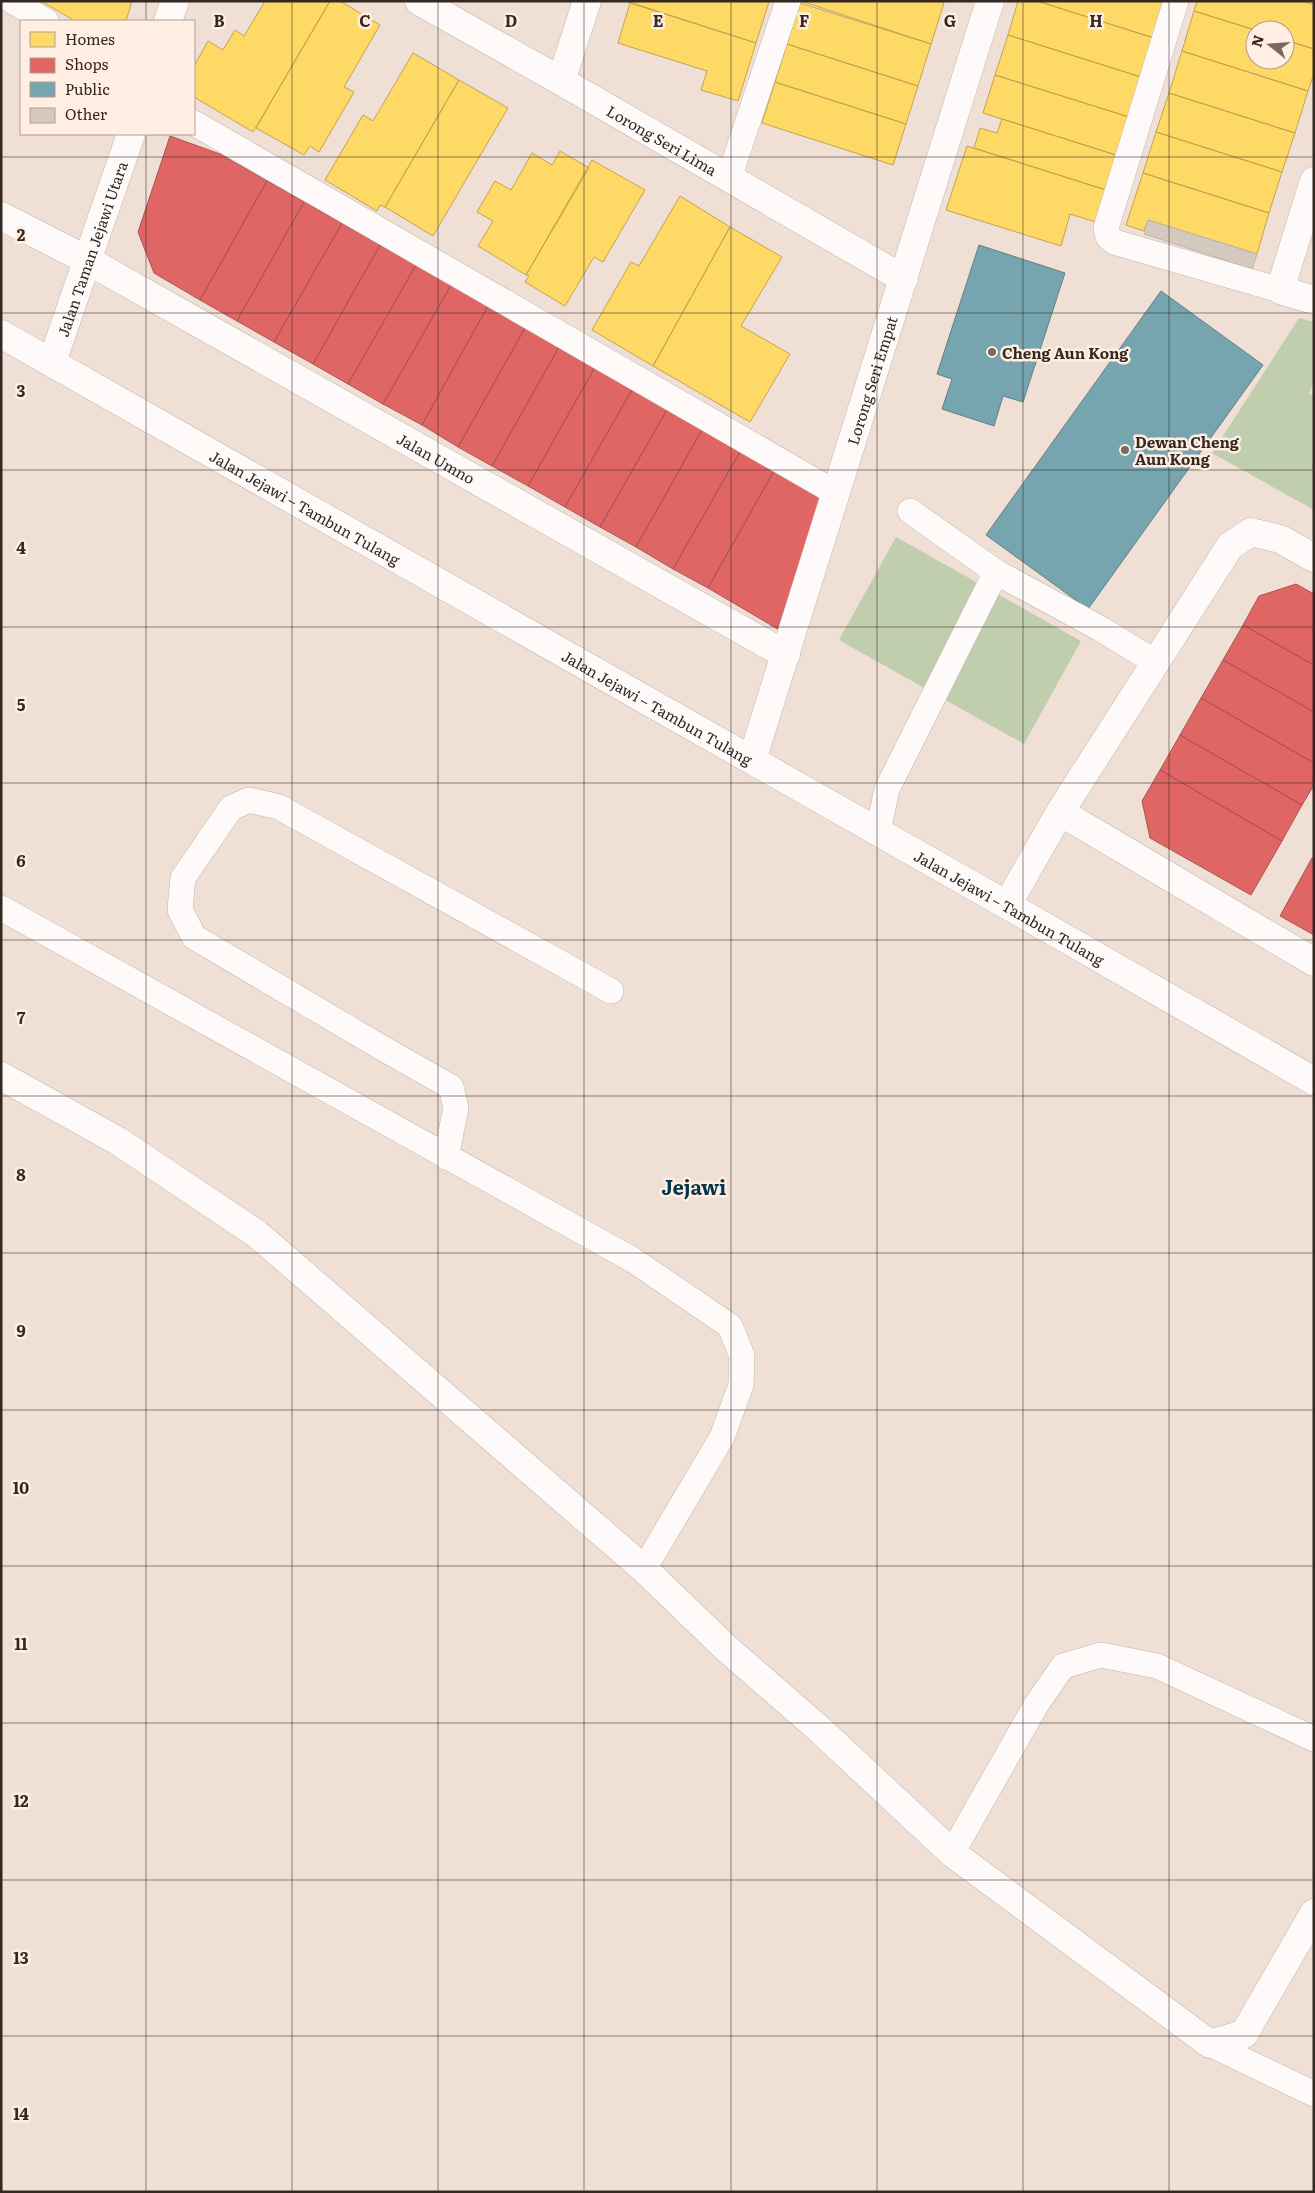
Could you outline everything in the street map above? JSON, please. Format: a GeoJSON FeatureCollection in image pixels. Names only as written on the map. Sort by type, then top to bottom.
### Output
{"type":"FeatureCollection","features":[{"type":"Feature","properties":{"kind":"street"},"geometry":{"type":"LineString","coordinates":[[168,20],[175,1]]}},
{"type":"Feature","properties":{"kind":"street","name":"Lorong Seri Lima"},"geometry":{"type":"LineString","coordinates":[[419,1],[561,80],[904,279]]}},
{"type":"Feature","properties":{"kind":"street"},"geometry":{"type":"LineString","coordinates":[[561,80],[587,1]]}},
{"type":"Feature","properties":{"kind":"street","name":"Lorong Seri Empat"},"geometry":{"type":"LineString","coordinates":[[752,760],[990,1]]}},
{"type":"Feature","properties":{"kind":"street","name":"Jalan Taman Jejawi Utara"},"geometry":{"type":"LineString","coordinates":[[52,362],[131,135]]}},
{"type":"Feature","properties":{"kind":"street"},"geometry":{"type":"LineString","coordinates":[[1314,181],[1280,290],[1314,300]]}},
{"type":"Feature","properties":{"kind":"street","name":"Jalan Umno"},"geometry":{"type":"LineString","coordinates":[[1,216],[87,260],[786,655]]}},
{"type":"Feature","properties":{"kind":"street","name":"Jalan Jejawi – Tambun Tulang"},"geometry":{"type":"LineString","coordinates":[[1,334],[1007,904],[1314,1081]]}},
{"type":"Feature","properties":{"kind":"street"},"geometry":{"type":"LineString","coordinates":[[1007,904],[1060,812],[1230,546],[1250,532],[1280,539],[1314,558]]}},
{"type":"Feature","properties":{"kind":"street"},"geometry":{"type":"LineString","coordinates":[[1060,812],[1314,962]]}},
{"type":"Feature","properties":{"kind":"street"},"geometry":{"type":"LineString","coordinates":[[1,1076],[118,1141],[258,1234],[644,1569],[726,1648],[818,1728],[952,1853],[1210,2044],[1244,2034],[1314,1913]]}},
{"type":"Feature","properties":{"kind":"lane"},"geometry":{"type":"LineString","coordinates":[[12,1],[44,20]]}},
{"type":"Feature","properties":{"kind":"lane"},"geometry":{"type":"LineString","coordinates":[[729,178],[788,1]]}},
{"type":"Feature","properties":{"kind":"lane"},"geometry":{"type":"LineString","coordinates":[[1176,1],[1106,228],[1108,237],[1114,242],[1280,290]]}},
{"type":"Feature","properties":{"kind":"lane"},"geometry":{"type":"LineString","coordinates":[[195,124],[836,493]]}},
{"type":"Feature","properties":{"kind":"lane"},"geometry":{"type":"LineString","coordinates":[[910,511],[996,572],[1101,629],[1155,662]]}},
{"type":"Feature","properties":{"kind":"lane"},"geometry":{"type":"LineString","coordinates":[[878,831],[887,789],[996,572]]}},
{"type":"Feature","properties":{"kind":"lane"},"geometry":{"type":"LineString","coordinates":[[446,1157],[456,1108],[451,1087],[384,1050],[194,937],[180,910],[183,878],[231,808],[249,800],[279,807],[611,991]]}},
{"type":"Feature","properties":{"kind":"lane"},"geometry":{"type":"LineString","coordinates":[[1,908],[633,1260],[730,1326],[742,1356],[741,1385],[722,1437],[644,1569]]}},
{"type":"Feature","properties":{"kind":"lane"},"geometry":{"type":"LineString","coordinates":[[952,1853],[1036,1705],[1063,1666],[1101,1655],[1157,1666],[1314,1739]]}},
{"type":"Feature","properties":{"kind":"lane"},"geometry":{"type":"LineString","coordinates":[[1210,2044],[1311,2085]]}},
{"type":"Feature","properties":{"kind":"green space"},"geometry":{"type":"Polygon","coordinates":[[[1299,318],[1314,322],[1314,380],[1309,394],[1314,396],[1314,510],[1212,453],[1299,318]]]}},
{"type":"Feature","properties":{"kind":"green space"},"geometry":{"type":"Polygon","coordinates":[[[896,537],[1081,641],[1024,744],[839,640],[896,537]]]}},
{"type":"Feature","properties":{"kind":"building: Homes"},"geometry":{"type":"Polygon","coordinates":[[[41,1],[132,1],[126,20],[73,20],[41,1]]]}},
{"type":"Feature","properties":{"kind":"building: Homes"},"geometry":{"type":"Polygon","coordinates":[[[265,1],[330,1],[253,132],[195,98],[195,64],[208,41],[223,50],[235,30],[244,36],[265,1]]]}},
{"type":"Feature","properties":{"kind":"building: Homes"},"geometry":{"type":"Polygon","coordinates":[[[330,1],[340,1],[380,25],[344,87],[354,92],[319,152],[310,146],[304,155],[256,128],[330,1]]]}},
{"type":"Feature","properties":{"kind":"building: Homes"},"geometry":{"type":"Polygon","coordinates":[[[626,1],[768,1],[769,2],[756,43],[626,1]]]}},
{"type":"Feature","properties":{"kind":"building: Homes"},"geometry":{"type":"Polygon","coordinates":[[[801,1],[938,1],[944,3],[931,44],[801,1]]]}},
{"type":"Feature","properties":{"kind":"building: Homes"},"geometry":{"type":"Polygon","coordinates":[[[1018,1],[1037,1],[1154,38],[1141,77],[1008,35],[1018,1]]]}},
{"type":"Feature","properties":{"kind":"building: Homes"},"geometry":{"type":"Polygon","coordinates":[[[1037,1],[1165,1],[1154,38],[1037,1]]]}},
{"type":"Feature","properties":{"kind":"building: Homes"},"geometry":{"type":"Polygon","coordinates":[[[1197,1],[1303,1],[1314,5],[1314,49],[1295,43],[1295,20],[1245,20],[1245,27],[1194,11],[1197,1]]]}},
{"type":"Feature","properties":{"kind":"building: Homes"},"geometry":{"type":"Polygon","coordinates":[[[630,3],[756,43],[738,101],[701,90],[707,71],[618,43],[630,3]]]}},
{"type":"Feature","properties":{"kind":"building: Homes"},"geometry":{"type":"Polygon","coordinates":[[[800,3],[931,44],[918,86],[787,44],[800,3]]]}},
{"type":"Feature","properties":{"kind":"building: Homes"},"geometry":{"type":"Polygon","coordinates":[[[1194,11],[1245,27],[1245,70],[1295,70],[1295,43],[1314,49],[1314,73],[1308,91],[1182,51],[1194,11]]]}},
{"type":"Feature","properties":{"kind":"building: Homes"},"geometry":{"type":"Polygon","coordinates":[[[1008,35],[1141,77],[1129,117],[995,75],[1008,35]]]}},
{"type":"Feature","properties":{"kind":"building: Homes"},"geometry":{"type":"Polygon","coordinates":[[[787,44],[918,86],[906,124],[775,82],[787,44]]]}},
{"type":"Feature","properties":{"kind":"building: Homes"},"geometry":{"type":"Polygon","coordinates":[[[1182,51],[1308,91],[1295,133],[1169,93],[1182,51]]]}},
{"type":"Feature","properties":{"kind":"building: Homes"},"geometry":{"type":"Polygon","coordinates":[[[413,53],[459,80],[385,207],[380,205],[377,211],[325,180],[363,115],[373,121],[413,53]]]}},
{"type":"Feature","properties":{"kind":"building: Homes"},"geometry":{"type":"Polygon","coordinates":[[[995,75],[1129,117],[1116,155],[983,113],[995,75]]]}},
{"type":"Feature","properties":{"kind":"building: Homes"},"geometry":{"type":"Polygon","coordinates":[[[459,80],[508,108],[433,236],[385,207],[459,80]]]}},
{"type":"Feature","properties":{"kind":"building: Homes"},"geometry":{"type":"Polygon","coordinates":[[[775,82],[906,124],[893,165],[762,123],[775,82]]]}},
{"type":"Feature","properties":{"kind":"building: Homes"},"geometry":{"type":"Polygon","coordinates":[[[1169,93],[1295,133],[1282,172],[1156,132],[1169,93]]]}},
{"type":"Feature","properties":{"kind":"building: Homes"},"geometry":{"type":"Polygon","coordinates":[[[1002,119],[1116,155],[1106,190],[974,148],[980,128],[997,133],[1002,119]]]}},
{"type":"Feature","properties":{"kind":"building: Homes"},"geometry":{"type":"Polygon","coordinates":[[[1156,132],[1282,172],[1269,213],[1143,173],[1156,132]]]}},
{"type":"Feature","properties":{"kind":"building: Homes"},"geometry":{"type":"Polygon","coordinates":[[[967,146],[1106,190],[1096,222],[1070,214],[1061,246],[946,210],[967,146]]]}},
{"type":"Feature","properties":{"kind":"building: Homes"},"geometry":{"type":"Polygon","coordinates":[[[560,151],[589,168],[526,275],[478,246],[493,221],[477,212],[495,181],[511,190],[532,153],[552,165],[560,151]]]}},
{"type":"Feature","properties":{"kind":"building: Homes"},"geometry":{"type":"Polygon","coordinates":[[[592,160],[645,190],[603,262],[594,257],[565,306],[525,282],[529,276],[526,275],[592,160]]]}},
{"type":"Feature","properties":{"kind":"building: Homes"},"geometry":{"type":"Polygon","coordinates":[[[1143,173],[1269,213],[1257,254],[1148,220],[1144,231],[1126,225],[1143,173]]]}},
{"type":"Feature","properties":{"kind":"building: Homes"},"geometry":{"type":"Polygon","coordinates":[[[680,196],[730,227],[653,366],[592,330],[631,262],[639,266],[680,196]]]}},
{"type":"Feature","properties":{"kind":"building: Homes"},"geometry":{"type":"Polygon","coordinates":[[[730,227],[782,257],[741,326],[790,354],[750,422],[653,366],[730,227]]]}},
{"type":"Feature","properties":{"kind":"building: Shops"},"geometry":{"type":"Polygon","coordinates":[[[170,136],[220,154],[267,181],[200,300],[154,273],[138,232],[170,136]]]}},
{"type":"Feature","properties":{"kind":"building: Shops"},"geometry":{"type":"Polygon","coordinates":[[[267,181],[304,202],[237,321],[200,300],[267,181]]]}},
{"type":"Feature","properties":{"kind":"building: Shops"},"geometry":{"type":"Polygon","coordinates":[[[304,202],[342,223],[274,342],[237,321],[304,202]]]}},
{"type":"Feature","properties":{"kind":"building: Shops"},"geometry":{"type":"Polygon","coordinates":[[[342,223],[380,245],[313,364],[274,342],[342,223]]]}},
{"type":"Feature","properties":{"kind":"building: Shops"},"geometry":{"type":"Polygon","coordinates":[[[380,245],[416,265],[348,384],[313,364],[380,245]]]}},
{"type":"Feature","properties":{"kind":"building: Shops"},"geometry":{"type":"Polygon","coordinates":[[[416,265],[451,285],[383,404],[348,384],[416,265]]]}},
{"type":"Feature","properties":{"kind":"building: Shops"},"geometry":{"type":"Polygon","coordinates":[[[451,285],[488,306],[422,425],[383,404],[451,285]]]}},
{"type":"Feature","properties":{"kind":"building: Shops"},"geometry":{"type":"Polygon","coordinates":[[[488,306],[525,328],[458,447],[422,425],[488,306]]]}},
{"type":"Feature","properties":{"kind":"building: Shops"},"geometry":{"type":"Polygon","coordinates":[[[525,328],[559,347],[492,466],[458,447],[525,328]]]}},
{"type":"Feature","properties":{"kind":"building: Shops"},"geometry":{"type":"Polygon","coordinates":[[[559,347],[595,367],[528,486],[492,466],[559,347]]]}},
{"type":"Feature","properties":{"kind":"building: Shops"},"geometry":{"type":"Polygon","coordinates":[[[595,367],[633,388],[565,507],[528,486],[595,367]]]}},
{"type":"Feature","properties":{"kind":"building: Shops"},"geometry":{"type":"Polygon","coordinates":[[[633,388],[668,408],[600,527],[565,507],[633,388]]]}},
{"type":"Feature","properties":{"kind":"building: Shops"},"geometry":{"type":"Polygon","coordinates":[[[668,408],[703,428],[636,547],[600,527],[668,408]]]}},
{"type":"Feature","properties":{"kind":"building: Shops"},"geometry":{"type":"Polygon","coordinates":[[[703,428],[741,450],[673,569],[636,547],[703,428]]]}},
{"type":"Feature","properties":{"kind":"building: Shops"},"geometry":{"type":"Polygon","coordinates":[[[741,450],[775,469],[708,588],[673,569],[741,450]]]}},
{"type":"Feature","properties":{"kind":"building: Shops"},"geometry":{"type":"Polygon","coordinates":[[[775,469],[824,498],[781,631],[708,588],[775,469]]]}},
{"type":"Feature","properties":{"kind":"building: Shops"},"geometry":{"type":"Polygon","coordinates":[[[1296,584],[1314,594],[1314,665],[1243,625],[1259,596],[1296,584]]]}},
{"type":"Feature","properties":{"kind":"building: Shops"},"geometry":{"type":"Polygon","coordinates":[[[1243,625],[1314,665],[1314,712],[1223,660],[1243,625]]]}},
{"type":"Feature","properties":{"kind":"building: Shops"},"geometry":{"type":"Polygon","coordinates":[[[1223,660],[1314,712],[1314,763],[1201,698],[1223,660]]]}},
{"type":"Feature","properties":{"kind":"building: Shops"},"geometry":{"type":"Polygon","coordinates":[[[1201,698],[1314,763],[1314,785],[1302,805],[1180,735],[1201,698]]]}},
{"type":"Feature","properties":{"kind":"building: Shops"},"geometry":{"type":"Polygon","coordinates":[[[1180,735],[1302,805],[1282,841],[1160,770],[1180,735]]]}},
{"type":"Feature","properties":{"kind":"building: Shops"},"geometry":{"type":"Polygon","coordinates":[[[1160,770],[1282,841],[1251,895],[1150,838],[1142,801],[1160,770]]]}},
{"type":"Feature","properties":{"kind":"building: Shops"},"geometry":{"type":"Polygon","coordinates":[[[1312,858],[1314,858],[1314,935],[1280,916],[1312,858]]]}},
{"type":"Feature","properties":{"kind":"building: Public","name":"Cheng Aun Kong"},"geometry":{"type":"Polygon","coordinates":[[[979,245],[1065,273],[1023,402],[1003,396],[994,426],[942,409],[952,379],[937,374],[979,245]]]}},
{"type":"Feature","properties":{"kind":"building: Public","name":"Dewan Cheng Aun Kong"},"geometry":{"type":"Polygon","coordinates":[[[1161,291],[1263,365],[1088,609],[986,535],[1161,291]]]}},
{"type":"Feature","properties":{"kind":"building: Other"},"geometry":{"type":"Polygon","coordinates":[[[1148,220],[1257,254],[1252,269],[1144,234],[1148,220]]]}},
{"type":"Feature","properties":{"kind":"place","name":"Cheng Aun Kong"},"geometry":{"type":"Point","coordinates":[992,352]}},
{"type":"Feature","properties":{"kind":"place","name":"Dewan Cheng Aun Kong"},"geometry":{"type":"Point","coordinates":[1125,450]}},
{"type":"Feature","properties":{"kind":"district","name":"Jejawi"},"geometry":{"type":"Point","coordinates":[694,1186]}}]}
